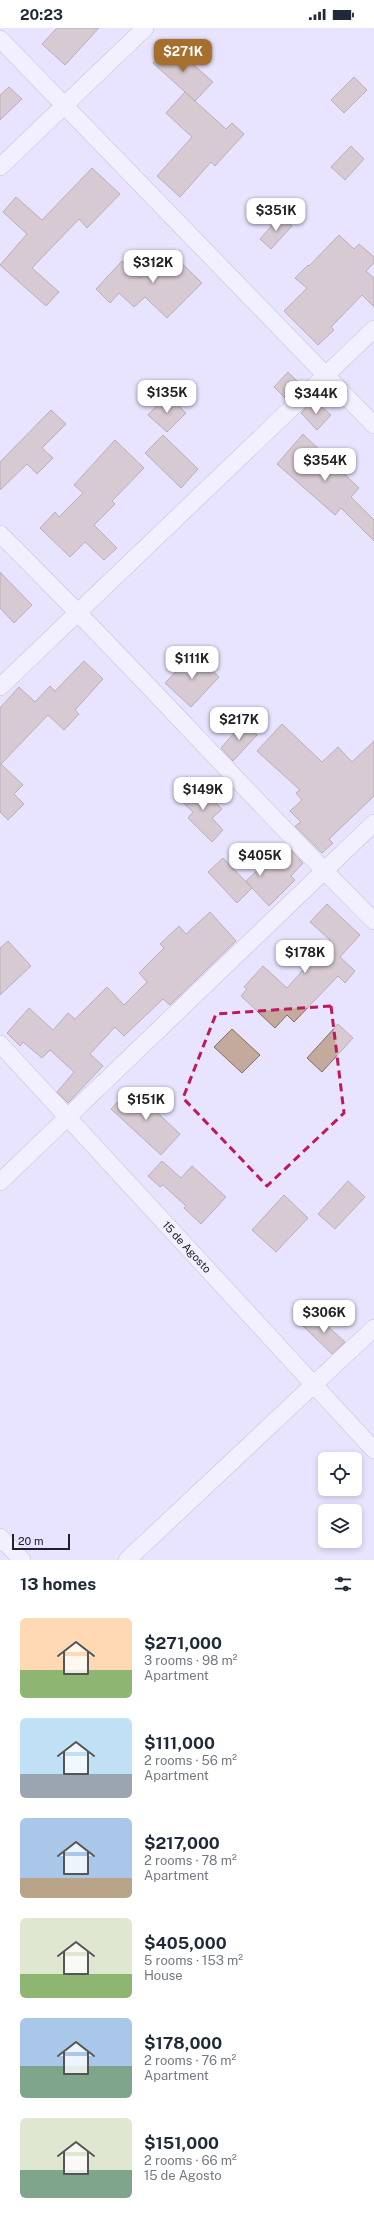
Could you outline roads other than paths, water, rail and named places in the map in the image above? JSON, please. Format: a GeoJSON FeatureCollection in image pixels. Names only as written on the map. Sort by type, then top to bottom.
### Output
{"type":"FeatureCollection","features":[{"type":"Feature","properties":{"kind":"street"},"geometry":{"type":"LineString","coordinates":[[0,167],[145,28]]}},
{"type":"Feature","properties":{"kind":"street"},"geometry":{"type":"LineString","coordinates":[[0,39],[63,106],[374,425]]}},
{"type":"Feature","properties":{"kind":"street"},"geometry":{"type":"LineString","coordinates":[[0,687],[374,329]]}},
{"type":"Feature","properties":{"kind":"street"},"geometry":{"type":"LineString","coordinates":[[0,534],[79,612],[324,871],[374,921]]}},
{"type":"Feature","properties":{"kind":"street"},"geometry":{"type":"LineString","coordinates":[[0,1182],[374,823]]}},
{"type":"Feature","properties":{"kind":"street","name":"15 de Agosto"},"geometry":{"type":"LineString","coordinates":[[0,1044],[68,1116],[374,1450]]}},
{"type":"Feature","properties":{"kind":"street"},"geometry":{"type":"LineString","coordinates":[[127,1560],[313,1383],[374,1328]]}},
{"type":"Feature","properties":{"kind":"street"},"geometry":{"type":"LineString","coordinates":[[0,1537],[22,1560]]}}]}
